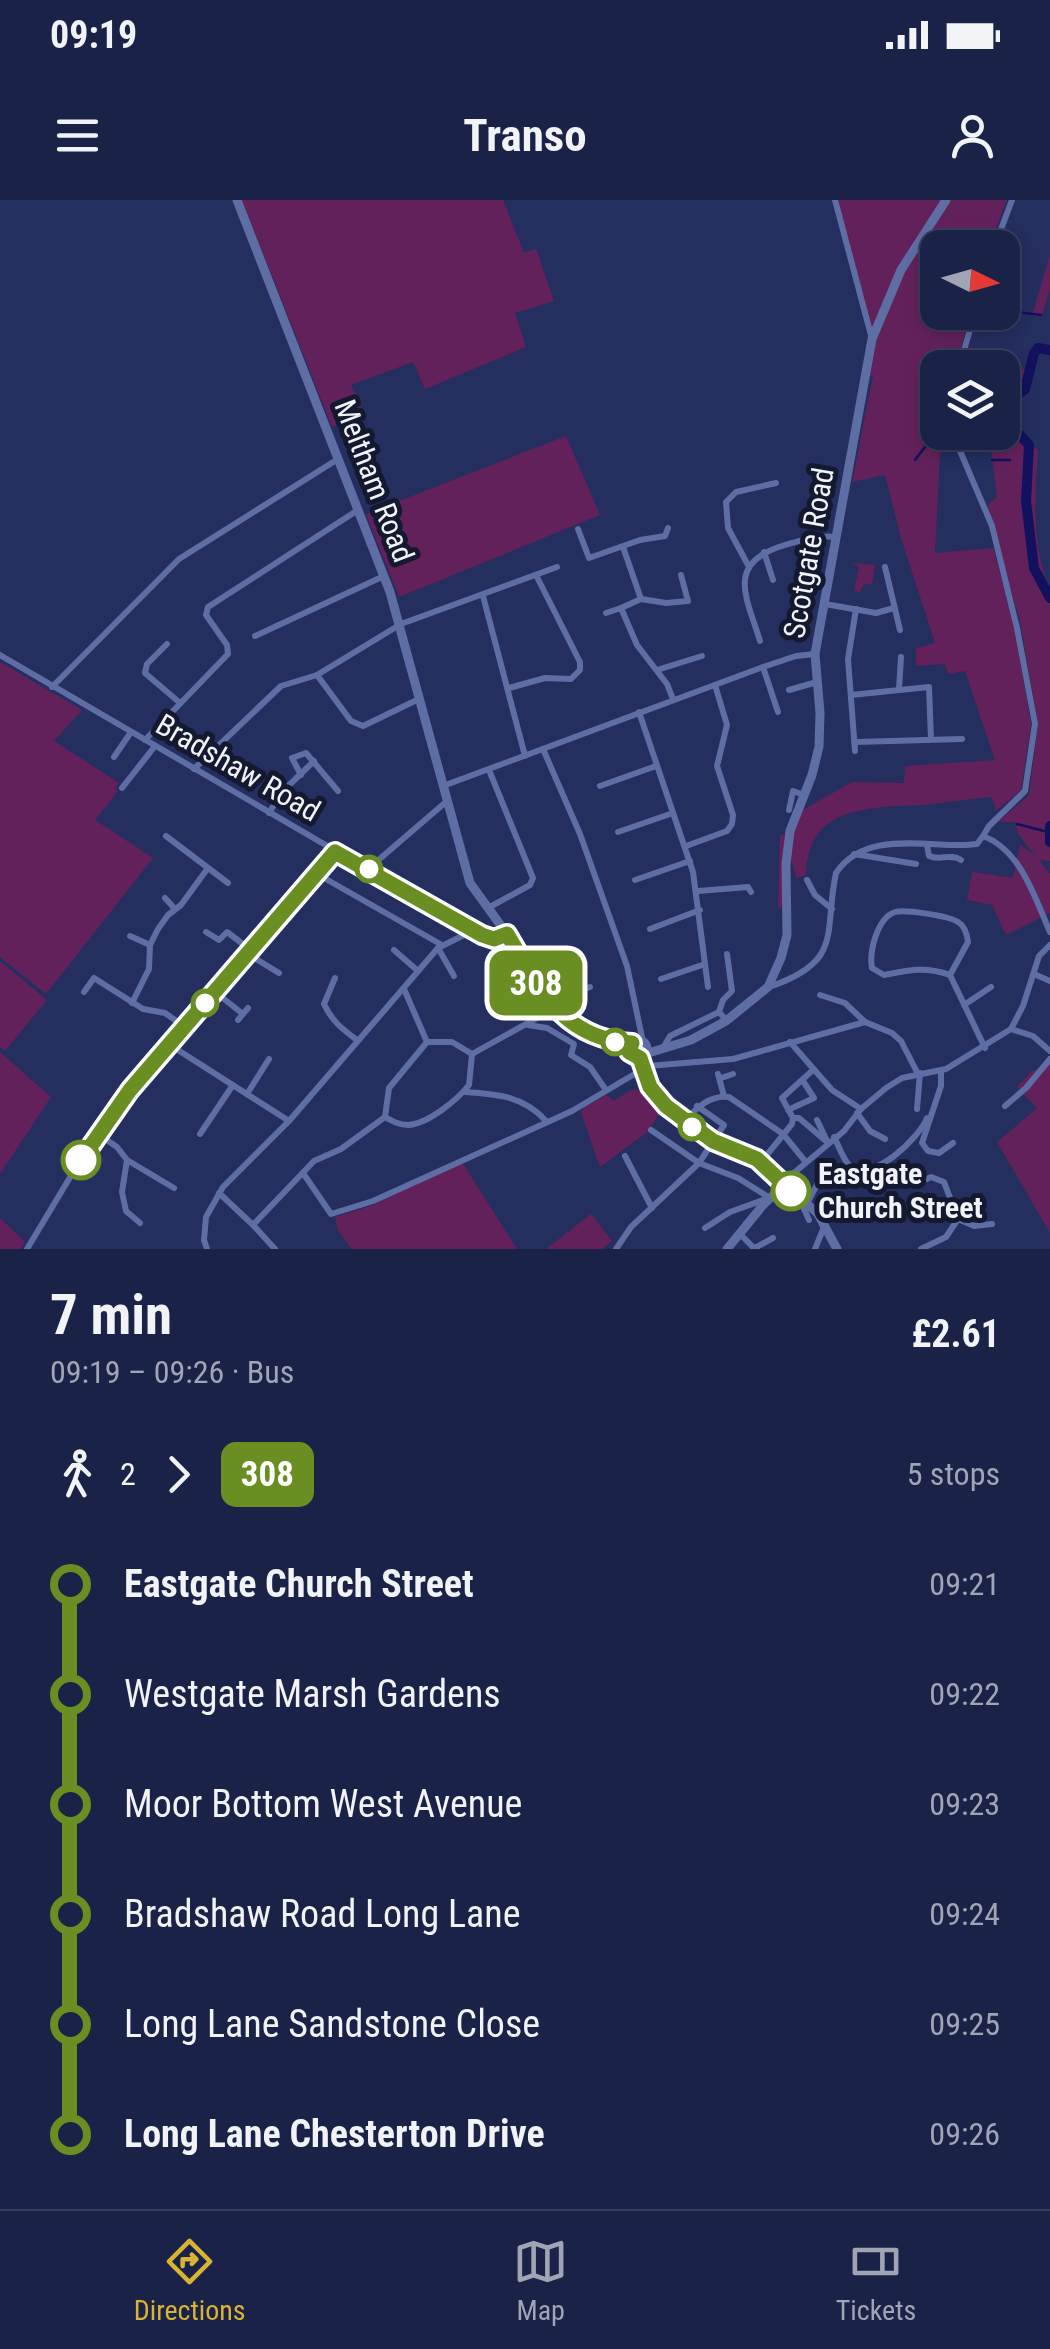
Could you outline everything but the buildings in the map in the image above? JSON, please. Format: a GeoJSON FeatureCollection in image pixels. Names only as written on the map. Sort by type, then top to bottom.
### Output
{"type":"FeatureCollection","features":[{"type":"Feature","properties":{"kind":"street","name":"Meltham Road"},"geometry":{"type":"LineString","coordinates":[[237,200],[401,624],[470,883],[507,934],[551,1008]]}},
{"type":"Feature","properties":{"kind":"street"},"geometry":{"type":"LineString","coordinates":[[835,200],[872,339]]}},
{"type":"Feature","properties":{"kind":"street","name":"Scotgate Road"},"geometry":{"type":"LineString","coordinates":[[768,987],[787,935],[786,864],[790,831],[819,747],[815,654],[872,339],[902,270],[946,200]]}},
{"type":"Feature","properties":{"kind":"street"},"geometry":{"type":"LineString","coordinates":[[1001,230],[1012,200]]}},
{"type":"Feature","properties":{"kind":"street"},"geometry":{"type":"LineString","coordinates":[[303,1173],[331,1214],[373,1201],[572,1111],[606,1090],[639,1051],[691,1040],[824,952],[830,940],[836,873],[854,854],[880,844],[977,844],[1025,791],[1035,724],[1018,628],[992,526],[960,450]]}},
{"type":"Feature","properties":{"kind":"street"},"geometry":{"type":"LineString","coordinates":[[52,687],[180,559],[339,458]]}},
{"type":"Feature","properties":{"kind":"street"},"geometry":{"type":"LineString","coordinates":[[748,565],[728,528],[726,502],[730,494],[776,482]]}},
{"type":"Feature","properties":{"kind":"street"},"geometry":{"type":"LineString","coordinates":[[145,740],[228,654],[227,645],[206,615],[208,606],[358,510]]}},
{"type":"Feature","properties":{"kind":"street"},"geometry":{"type":"LineString","coordinates":[[578,529],[589,558],[665,536],[668,528]]}},
{"type":"Feature","properties":{"kind":"street"},"geometry":{"type":"LineString","coordinates":[[760,642],[743,583],[748,565],[764,552],[818,535],[836,538]]}},
{"type":"Feature","properties":{"kind":"street"},"geometry":{"type":"LineString","coordinates":[[623,547],[640,599]]}},
{"type":"Feature","properties":{"kind":"street"},"geometry":{"type":"LineString","coordinates":[[764,552],[773,580]]}},
{"type":"Feature","properties":{"kind":"street"},"geometry":{"type":"LineString","coordinates":[[194,769],[281,686],[317,675],[401,624],[557,567]]}},
{"type":"Feature","properties":{"kind":"street"},"geometry":{"type":"LineString","coordinates":[[885,567],[900,630]]}},
{"type":"Feature","properties":{"kind":"street"},"geometry":{"type":"LineString","coordinates":[[509,688],[545,678],[571,679],[580,670],[580,662],[536,575]]}},
{"type":"Feature","properties":{"kind":"street"},"geometry":{"type":"LineString","coordinates":[[606,613],[640,599],[689,605],[681,575]]}},
{"type":"Feature","properties":{"kind":"street"},"geometry":{"type":"LineString","coordinates":[[255,636],[384,576]]}},
{"type":"Feature","properties":{"kind":"street"},"geometry":{"type":"LineString","coordinates":[[878,588],[889,585]]}},
{"type":"Feature","properties":{"kind":"street"},"geometry":{"type":"LineString","coordinates":[[483,596],[525,756]]}},
{"type":"Feature","properties":{"kind":"street"},"geometry":{"type":"LineString","coordinates":[[825,604],[876,612],[894,608]]}},
{"type":"Feature","properties":{"kind":"street"},"geometry":{"type":"LineString","coordinates":[[621,608],[637,646],[657,670],[673,699]]}},
{"type":"Feature","properties":{"kind":"street"},"geometry":{"type":"LineString","coordinates":[[856,609],[848,652],[855,746],[962,739]]}},
{"type":"Feature","properties":{"kind":"street"},"geometry":{"type":"LineString","coordinates":[[168,644],[146,664],[146,673],[180,703]]}},
{"type":"Feature","properties":{"kind":"street"},"geometry":{"type":"LineString","coordinates":[[443,786],[763,667],[815,654]]}},
{"type":"Feature","properties":{"kind":"street","name":"Bradshaw Road"},"geometry":{"type":"LineString","coordinates":[[0,655],[473,931],[494,939],[507,934]]}},
{"type":"Feature","properties":{"kind":"street"},"geometry":{"type":"LineString","coordinates":[[657,670],[702,656]]}},
{"type":"Feature","properties":{"kind":"street"},"geometry":{"type":"LineString","coordinates":[[899,689],[901,658]]}},
{"type":"Feature","properties":{"kind":"street"},"geometry":{"type":"LineString","coordinates":[[763,667],[778,712]]}},
{"type":"Feature","properties":{"kind":"street"},"geometry":{"type":"LineString","coordinates":[[317,675],[357,724],[368,726],[419,699]]}},
{"type":"Feature","properties":{"kind":"street"},"geometry":{"type":"LineString","coordinates":[[789,690],[817,682]]}},
{"type":"Feature","properties":{"kind":"street"},"geometry":{"type":"LineString","coordinates":[[686,846],[727,831],[732,824],[733,815],[716,766],[727,725],[715,685]]}},
{"type":"Feature","properties":{"kind":"street"},"geometry":{"type":"LineString","coordinates":[[851,695],[929,687],[931,739]]}},
{"type":"Feature","properties":{"kind":"street"},"geometry":{"type":"LineString","coordinates":[[639,712],[690,860],[698,892],[708,988]]}},
{"type":"Feature","properties":{"kind":"street"},"geometry":{"type":"LineString","coordinates":[[114,757],[131,732]]}},
{"type":"Feature","properties":{"kind":"street"},"geometry":{"type":"LineString","coordinates":[[122,788],[155,746]]}},
{"type":"Feature","properties":{"kind":"street"},"geometry":{"type":"LineString","coordinates":[[543,749],[580,834],[622,950],[635,996],[639,1051],[656,1096],[713,1141],[761,1162],[804,1201],[824,1224],[837,1249]]}},
{"type":"Feature","properties":{"kind":"street"},"geometry":{"type":"LineString","coordinates":[[300,774],[292,758],[306,753],[338,791]]}},
{"type":"Feature","properties":{"kind":"street"},"geometry":{"type":"LineString","coordinates":[[269,813],[282,792],[314,762]]}},
{"type":"Feature","properties":{"kind":"street"},"geometry":{"type":"LineString","coordinates":[[600,786],[656,766]]}},
{"type":"Feature","properties":{"kind":"street"},"geometry":{"type":"LineString","coordinates":[[488,908],[530,884],[533,878],[489,770]]}},
{"type":"Feature","properties":{"kind":"street"},"geometry":{"type":"LineString","coordinates":[[789,810],[793,791],[804,795]]}},
{"type":"Feature","properties":{"kind":"street"},"geometry":{"type":"LineString","coordinates":[[368,869],[447,801]]}},
{"type":"Feature","properties":{"kind":"street"},"geometry":{"type":"LineString","coordinates":[[618,832],[673,812]]}},
{"type":"Feature","properties":{"kind":"street"},"geometry":{"type":"LineString","coordinates":[[166,836],[228,883]]}},
{"type":"Feature","properties":{"kind":"street"},"geometry":{"type":"LineString","coordinates":[[983,836],[999,842],[1024,874],[1050,932]]}},
{"type":"Feature","properties":{"kind":"street"},"geometry":{"type":"LineString","coordinates":[[928,845],[929,856],[960,860]]}},
{"type":"Feature","properties":{"kind":"street"},"geometry":{"type":"LineString","coordinates":[[27,1249],[98,1134],[335,852]]}},
{"type":"Feature","properties":{"kind":"street"},"geometry":{"type":"LineString","coordinates":[[854,854],[916,864]]}},
{"type":"Feature","properties":{"kind":"street"},"geometry":{"type":"LineString","coordinates":[[635,880],[690,860]]}},
{"type":"Feature","properties":{"kind":"street"},"geometry":{"type":"LineString","coordinates":[[132,1002],[148,969],[150,945],[168,914],[208,868]]}},
{"type":"Feature","properties":{"kind":"street"},"geometry":{"type":"LineString","coordinates":[[317,874],[440,946],[454,976]]}},
{"type":"Feature","properties":{"kind":"street"},"geometry":{"type":"LineString","coordinates":[[698,892],[750,889],[750,876]]}},
{"type":"Feature","properties":{"kind":"street"},"geometry":{"type":"LineString","coordinates":[[807,880],[815,895],[832,909]]}},
{"type":"Feature","properties":{"kind":"street"},"geometry":{"type":"LineString","coordinates":[[166,898],[175,909]]}},
{"type":"Feature","properties":{"kind":"street"},"geometry":{"type":"LineString","coordinates":[[650,929],[700,910]]}},
{"type":"Feature","properties":{"kind":"street"},"geometry":{"type":"LineString","coordinates":[[950,976],[968,942],[963,927],[956,920],[908,911],[890,914],[879,928],[870,960],[872,968],[884,976],[932,969],[950,976],[985,1048]]}},
{"type":"Feature","properties":{"kind":"street"},"geometry":{"type":"LineString","coordinates":[[207,1249],[203,1229],[220,1193],[289,1121],[440,946],[473,931]]}},
{"type":"Feature","properties":{"kind":"street"},"geometry":{"type":"LineString","coordinates":[[206,932],[219,940],[227,932],[279,974]]}},
{"type":"Feature","properties":{"kind":"street"},"geometry":{"type":"LineString","coordinates":[[130,936],[150,945]]}},
{"type":"Feature","properties":{"kind":"street"},"geometry":{"type":"LineString","coordinates":[[727,1249],[805,1161],[886,1088],[919,1073],[941,1072],[1011,1029],[1039,956],[1050,946]]}},
{"type":"Feature","properties":{"kind":"street"},"geometry":{"type":"LineString","coordinates":[[394,950],[418,971]]}},
{"type":"Feature","properties":{"kind":"street"},"geometry":{"type":"LineString","coordinates":[[723,1016],[723,1000],[732,991],[726,954]]}},
{"type":"Feature","properties":{"kind":"street"},"geometry":{"type":"LineString","coordinates":[[537,984],[583,960]]}},
{"type":"Feature","properties":{"kind":"street"},"geometry":{"type":"LineString","coordinates":[[661,980],[705,964]]}},
{"type":"Feature","properties":{"kind":"street"},"geometry":{"type":"LineString","coordinates":[[1034,974],[1050,981]]}},
{"type":"Feature","properties":{"kind":"street"},"geometry":{"type":"LineString","coordinates":[[84,992],[94,978],[143,1009],[165,1013],[185,1027]]}},
{"type":"Feature","properties":{"kind":"street"},"geometry":{"type":"LineString","coordinates":[[334,978],[326,1008],[336,1026],[357,1040]]}},
{"type":"Feature","properties":{"kind":"street"},"geometry":{"type":"LineString","coordinates":[[570,983],[574,994]]}},
{"type":"Feature","properties":{"kind":"street"},"geometry":{"type":"LineString","coordinates":[[472,1054],[590,987]]}},
{"type":"Feature","properties":{"kind":"street"},"geometry":{"type":"LineString","coordinates":[[964,1005],[992,987]]}},
{"type":"Feature","properties":{"kind":"street"},"geometry":{"type":"LineString","coordinates":[[404,989],[427,1042]]}},
{"type":"Feature","properties":{"kind":"street"},"geometry":{"type":"LineString","coordinates":[[215,992],[243,1014]]}},
{"type":"Feature","properties":{"kind":"street"},"geometry":{"type":"LineString","coordinates":[[820,995],[845,1003],[867,1022],[900,1040],[919,1073],[918,1109]]}},
{"type":"Feature","properties":{"kind":"street"},"geometry":{"type":"LineString","coordinates":[[547,1028],[551,1008]]}},
{"type":"Feature","properties":{"kind":"street"},"geometry":{"type":"LineString","coordinates":[[551,1008],[581,1030],[670,1062],[760,1053],[867,1022]]}},
{"type":"Feature","properties":{"kind":"street"},"geometry":{"type":"LineString","coordinates":[[527,1025],[547,1028],[574,1044],[571,1055],[590,1067],[606,1090]]}},
{"type":"Feature","properties":{"kind":"street"},"geometry":{"type":"LineString","coordinates":[[1011,1029],[1032,1036],[1050,1050]]}},
{"type":"Feature","properties":{"kind":"street"},"geometry":{"type":"LineString","coordinates":[[427,1042],[452,1042],[472,1054]]}},
{"type":"Feature","properties":{"kind":"street"},"geometry":{"type":"LineString","coordinates":[[253,1225],[322,1155],[340,1148],[385,1118],[389,1088],[427,1042]]}},
{"type":"Feature","properties":{"kind":"street"},"geometry":{"type":"LineString","coordinates":[[790,1042],[812,1070],[859,1111],[870,1131],[884,1139]]}},
{"type":"Feature","properties":{"kind":"street"},"geometry":{"type":"LineString","coordinates":[[170,1044],[289,1121]]}},
{"type":"Feature","properties":{"kind":"street"},"geometry":{"type":"LineString","coordinates":[[385,1118],[413,1124],[464,1092],[472,1074],[472,1054]]}},
{"type":"Feature","properties":{"kind":"street"},"geometry":{"type":"LineString","coordinates":[[247,1094],[269,1059]]}},
{"type":"Feature","properties":{"kind":"street"},"geometry":{"type":"LineString","coordinates":[[1004,1106],[1026,1088],[1050,1059]]}},
{"type":"Feature","properties":{"kind":"street"},"geometry":{"type":"LineString","coordinates":[[761,1162],[792,1124],[788,1110],[778,1100],[812,1070]]}},
{"type":"Feature","properties":{"kind":"street"},"geometry":{"type":"LineString","coordinates":[[941,1072],[941,1086],[922,1144],[928,1151],[939,1153],[954,1142]]}},
{"type":"Feature","properties":{"kind":"street"},"geometry":{"type":"LineString","coordinates":[[733,1074],[719,1076],[724,1096],[783,1134],[805,1161]]}},
{"type":"Feature","properties":{"kind":"street"},"geometry":{"type":"LineString","coordinates":[[788,1110],[814,1098],[802,1081]]}},
{"type":"Feature","properties":{"kind":"street"},"geometry":{"type":"LineString","coordinates":[[200,1134],[233,1085]]}},
{"type":"Feature","properties":{"kind":"street"},"geometry":{"type":"LineString","coordinates":[[464,1092],[503,1094],[528,1105],[546,1121]]}},
{"type":"Feature","properties":{"kind":"street"},"geometry":{"type":"LineString","coordinates":[[685,1122],[697,1106],[724,1096]]}},
{"type":"Feature","properties":{"kind":"street"},"geometry":{"type":"LineString","coordinates":[[616,1249],[631,1227],[699,1163],[724,1125],[697,1106]]}},
{"type":"Feature","properties":{"kind":"street"},"geometry":{"type":"LineString","coordinates":[[792,1118],[799,1118],[831,1139]]}},
{"type":"Feature","properties":{"kind":"street"},"geometry":{"type":"LineString","coordinates":[[818,1120],[847,1164],[868,1170],[906,1148],[927,1118]]}},
{"type":"Feature","properties":{"kind":"street"},"geometry":{"type":"LineString","coordinates":[[651,1130],[699,1163],[738,1178],[770,1198]]}},
{"type":"Feature","properties":{"kind":"street"},"geometry":{"type":"LineString","coordinates":[[98,1134],[117,1146],[127,1160],[174,1188]]}},
{"type":"Feature","properties":{"kind":"street"},"geometry":{"type":"LineString","coordinates":[[625,1156],[652,1208]]}},
{"type":"Feature","properties":{"kind":"street"},"geometry":{"type":"LineString","coordinates":[[127,1160],[122,1192],[126,1211],[140,1223]]}},
{"type":"Feature","properties":{"kind":"street"},"geometry":{"type":"LineString","coordinates":[[809,1220],[801,1207],[827,1166]]}},
{"type":"Feature","properties":{"kind":"street"},"geometry":{"type":"LineString","coordinates":[[914,1186],[932,1176],[944,1182],[958,1218],[974,1226],[992,1224]]}},
{"type":"Feature","properties":{"kind":"street"},"geometry":{"type":"LineString","coordinates":[[220,1193],[275,1249]]}},
{"type":"Feature","properties":{"kind":"street"},"geometry":{"type":"LineString","coordinates":[[705,1228],[730,1212],[770,1198]]}},
{"type":"Feature","properties":{"kind":"street"},"geometry":{"type":"LineString","coordinates":[[922,1249],[946,1237],[958,1218]]}},
{"type":"Feature","properties":{"kind":"street"},"geometry":{"type":"LineString","coordinates":[[815,1249],[824,1224]]}},
{"type":"Feature","properties":{"kind":"street"},"geometry":{"type":"LineString","coordinates":[[740,1234],[754,1249],[773,1238]]}},
{"type":"Feature","properties":{"kind":"shaded area"},"geometry":{"type":"Polygon","coordinates":[[[242,200],[503,200],[524,253],[536,249],[554,301],[515,313],[526,347],[425,389],[413,362],[351,385],[363,414],[332,427],[242,200]]]}},
{"type":"Feature","properties":{"kind":"shaded area"},"geometry":{"type":"Polygon","coordinates":[[[837,200],[1007,200],[996,230],[920,230],[920,330],[966,330],[960,350],[920,350],[920,450],[940,450],[935,553],[993,548],[1014,623],[1031,725],[1021,790],[996,811],[992,797],[881,807],[844,815],[817,835],[809,852],[806,875],[796,878],[792,862],[785,863],[786,906],[778,908],[780,836],[792,830],[799,812],[852,782],[904,783],[905,766],[995,760],[965,671],[948,674],[945,664],[916,666],[916,648],[935,643],[885,475],[852,482],[873,376],[861,375],[869,323],[837,200]]]}},
{"type":"Feature","properties":{"kind":"shaded area"},"geometry":{"type":"Polygon","coordinates":[[[1050,254],[1050,289],[1042,316],[1032,316],[1050,254]]]}},
{"type":"Feature","properties":{"kind":"shaded area"},"geometry":{"type":"Polygon","coordinates":[[[1020,368],[1032,371],[1027,389],[1020,395],[1020,368]]]}},
{"type":"Feature","properties":{"kind":"shaded area"},"geometry":{"type":"Polygon","coordinates":[[[1020,431],[1038,451],[1037,539],[1050,590],[1050,861],[1039,860],[1050,874],[1050,913],[1006,935],[992,905],[967,900],[972,872],[1013,878],[1020,845],[1035,855],[1018,834],[1015,822],[998,822],[1029,795],[1038,724],[1020,621],[987,506],[997,497],[991,450],[1020,450],[1020,431]]]}},
{"type":"Feature","properties":{"kind":"shaded area"},"geometry":{"type":"Polygon","coordinates":[[[566,436],[600,515],[399,597],[366,514],[566,436]]]}},
{"type":"Feature","properties":{"kind":"shaded area"},"geometry":{"type":"Polygon","coordinates":[[[852,563],[875,565],[872,584],[864,584],[860,592],[854,591],[859,567],[852,563]]]}},
{"type":"Feature","properties":{"kind":"shaded area"},"geometry":{"type":"Polygon","coordinates":[[[0,662],[82,710],[54,741],[119,783],[115,788],[118,791],[95,820],[153,858],[46,994],[0,957],[0,662]]]}},
{"type":"Feature","properties":{"kind":"shaded area"},"geometry":{"type":"Polygon","coordinates":[[[0,961],[47,1000],[5,1051],[0,1047],[0,961]]]}},
{"type":"Feature","properties":{"kind":"shaded area"},"geometry":{"type":"Polygon","coordinates":[[[0,1052],[51,1097],[0,1174],[0,1052]]]}},
{"type":"Feature","properties":{"kind":"shaded area"},"geometry":{"type":"Polygon","coordinates":[[[1050,1064],[1050,1233],[997,1142],[1037,1108],[1017,1087],[1031,1072],[1050,1064]]]}},
{"type":"Feature","properties":{"kind":"shaded area"},"geometry":{"type":"Polygon","coordinates":[[[634,1089],[649,1093],[663,1109],[646,1133],[600,1167],[581,1113],[584,1107],[607,1095],[613,1101],[634,1089]]]}},
{"type":"Feature","properties":{"kind":"shaded area"},"geometry":{"type":"Polygon","coordinates":[[[462,1162],[517,1249],[352,1249],[338,1231],[335,1217],[373,1205],[462,1162]]]}},
{"type":"Feature","properties":{"kind":"shaded area"},"geometry":{"type":"Polygon","coordinates":[[[591,1214],[612,1241],[602,1249],[546,1249],[591,1214]]]}},
{"type":"Feature","properties":{"kind":"shaded area"},"geometry":{"type":"Polygon","coordinates":[[[0,1218],[25,1242],[21,1249],[0,1249],[0,1218]]]}},
{"type":"Feature","properties":{"kind":"waterway"},"geometry":{"type":"LineString","coordinates":[[1020,312],[1041,315]]}},
{"type":"Feature","properties":{"kind":"waterway"},"geometry":{"type":"LineString","coordinates":[[1020,393],[1025,389],[1034,353],[1038,348],[1050,350]]}},
{"type":"Feature","properties":{"kind":"waterway"},"geometry":{"type":"LineString","coordinates":[[1020,435],[1029,445],[1026,501],[1034,568],[1050,598]]}},
{"type":"Feature","properties":{"kind":"waterway"},"geometry":{"type":"LineString","coordinates":[[915,460],[923,450]]}},
{"type":"Feature","properties":{"kind":"waterway"},"geometry":{"type":"LineString","coordinates":[[992,460],[1010,460]]}},
{"type":"Feature","properties":{"kind":"waterway"},"geometry":{"type":"LineString","coordinates":[[1017,824],[1048,832]]}},
{"type":"Feature","properties":{"kind":"waterway"},"geometry":{"type":"LineString","coordinates":[[1050,826],[1050,842]]}},
{"type":"Feature","properties":{"kind":"bus line","name":"308"},"geometry":{"type":"LineString","coordinates":[[81,1160],[130,1090],[335,852],[473,931],[494,939],[507,934],[537,984],[572,1025],[613,1042],[632,1043],[629,1052],[640,1058],[646,1080],[666,1106],[713,1141],[757,1159],[791,1191]]}},
{"type":"Feature","properties":{"kind":"place","name":"Eastgate Church Street"},"geometry":{"type":"Point","coordinates":[791,1191]}}]}
